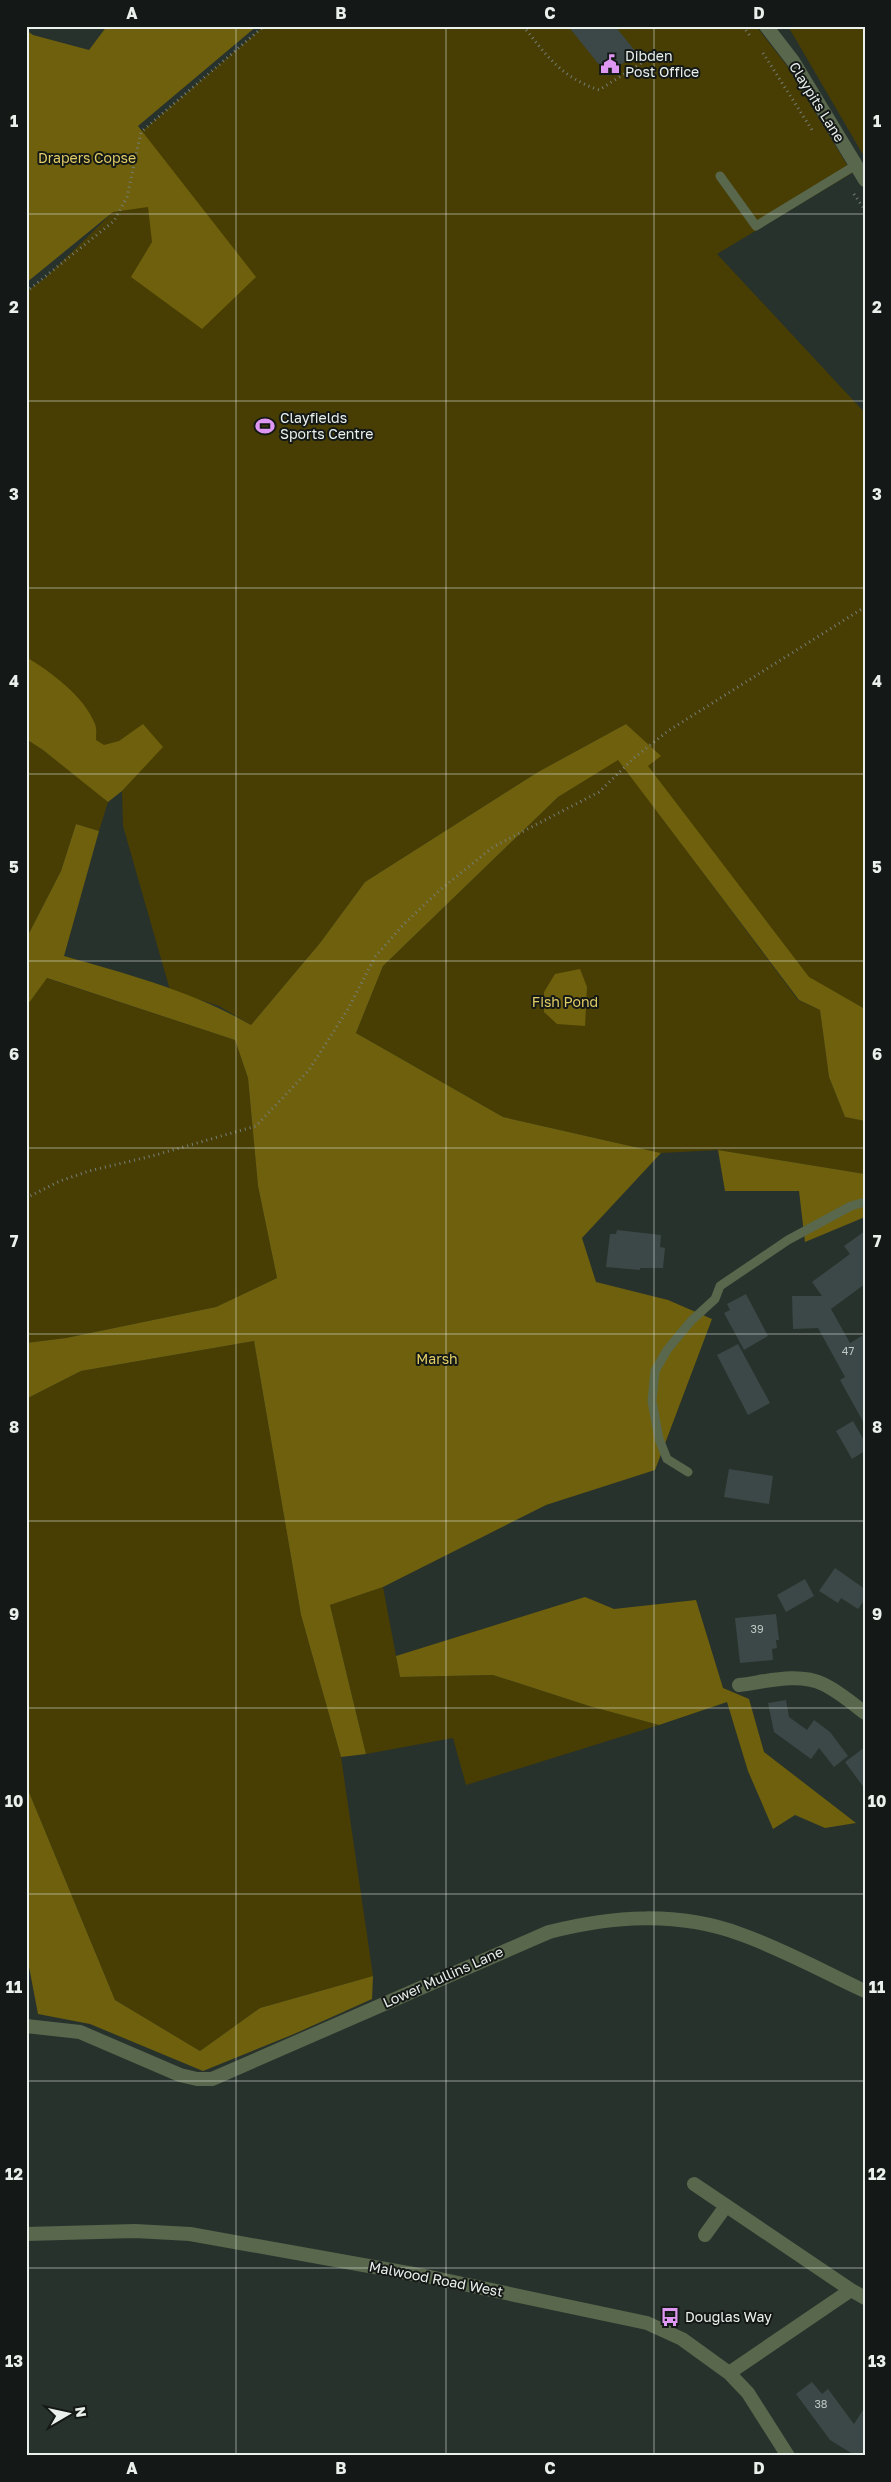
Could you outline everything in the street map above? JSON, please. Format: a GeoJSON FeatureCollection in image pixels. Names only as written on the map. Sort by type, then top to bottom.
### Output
{"type":"FeatureCollection","features":[{"type":"Feature","properties":{"kind":"street","name":"Claypits Lane"},"geometry":{"type":"LineString","coordinates":[[766,26],[793,61],[865,180]]}},
{"type":"Feature","properties":{"kind":"street"},"geometry":{"type":"LineString","coordinates":[[739,1685],[810,1679],[825,1684],[865,1713]]}},
{"type":"Feature","properties":{"kind":"street","name":"Lower Mullins Lane"},"geometry":{"type":"LineString","coordinates":[[26,2026],[80,2032],[180,2075],[196,2079],[212,2079],[549,1932],[596,1921],[644,1917],[703,1923],[739,1933],[767,1944],[865,1992]]}},
{"type":"Feature","properties":{"kind":"street"},"geometry":{"type":"LineString","coordinates":[[694,2184],[865,2298]]}},
{"type":"Feature","properties":{"kind":"street"},"geometry":{"type":"LineString","coordinates":[[705,2235],[726,2206]]}},
{"type":"Feature","properties":{"kind":"street","name":"Malwood Road West"},"geometry":{"type":"LineString","coordinates":[[26,2234],[127,2231],[190,2234],[430,2277],[647,2323],[682,2339],[729,2373],[752,2400],[788,2456]]}},
{"type":"Feature","properties":{"kind":"street"},"geometry":{"type":"LineString","coordinates":[[729,2373],[851,2290]]}},
{"type":"Feature","properties":{"kind":"lane"},"geometry":{"type":"LineString","coordinates":[[720,176],[756,226],[856,165]]}},
{"type":"Feature","properties":{"kind":"lane"},"geometry":{"type":"LineString","coordinates":[[688,1472],[668,1459],[659,1439],[652,1401],[655,1371],[667,1350],[690,1321],[715,1299],[720,1286],[788,1240],[851,1206],[865,1202]]}},
{"type":"Feature","properties":{"kind":"path"},"geometry":{"type":"LineString","coordinates":[[26,292],[114,221],[127,197],[141,132],[264,26]]}},
{"type":"Feature","properties":{"kind":"path"},"geometry":{"type":"LineString","coordinates":[[523,26],[557,68],[584,85],[599,90],[651,57]]}},
{"type":"Feature","properties":{"kind":"path"},"geometry":{"type":"LineString","coordinates":[[743,26],[754,40]]}},
{"type":"Feature","properties":{"kind":"path"},"geometry":{"type":"LineString","coordinates":[[759,47],[814,134]]}},
{"type":"Feature","properties":{"kind":"path"},"geometry":{"type":"LineString","coordinates":[[840,174],[865,210]]}},
{"type":"Feature","properties":{"kind":"path"},"geometry":{"type":"LineString","coordinates":[[26,1198],[60,1181],[89,1171],[152,1156],[256,1126],[309,1070],[348,1009],[375,957],[404,924],[441,889],[493,847],[599,792],[634,758],[668,731],[865,607]]}},
{"type":"Feature","properties":{"kind":"green space","name":"Drapers Copse"},"geometry":{"type":"Polygon","coordinates":[[[107,26],[257,26],[138,126],[256,277],[202,329],[131,277],[152,242],[148,207],[113,212],[26,283],[26,30],[33,35],[89,50],[107,26]]]}},
{"type":"Feature","properties":{"kind":"green space"},"geometry":{"type":"Polygon","coordinates":[[[264,26],[756,26],[787,66],[852,173],[717,254],[865,413],[865,1009],[809,978],[647,766],[660,756],[626,724],[538,772],[365,882],[320,943],[251,1025],[219,1006],[170,990],[123,826],[122,791],[162,747],[104,799],[108,802],[99,831],[76,824],[61,871],[26,939],[26,739],[81,780],[26,677],[26,292],[46,277],[113,212],[119,211],[141,132],[264,26]]]}},
{"type":"Feature","properties":{"kind":"green space"},"geometry":{"type":"Polygon","coordinates":[[[788,26],[865,26],[865,158],[788,26]]]}},
{"type":"Feature","properties":{"kind":"green space"},"geometry":{"type":"Polygon","coordinates":[[[26,657],[56,677],[75,694],[95,724],[96,740],[104,745],[119,741],[143,724],[163,747],[122,791],[108,802],[43,750],[26,739],[26,657]]]}},
{"type":"Feature","properties":{"kind":"green space","name":"Marsh"},"geometry":{"type":"Polygon","coordinates":[[[626,724],[661,756],[648,766],[809,977],[865,1009],[865,1121],[845,1117],[829,1077],[820,1010],[799,1000],[618,760],[558,797],[383,966],[356,1033],[503,1117],[661,1153],[582,1238],[596,1282],[668,1300],[712,1319],[655,1470],[546,1505],[383,1587],[330,1605],[366,1754],[341,1757],[301,1615],[254,1341],[81,1371],[26,1399],[26,1343],[66,1338],[216,1307],[277,1278],[258,1186],[248,1078],[235,1040],[47,978],[26,1007],[26,939],[61,871],[76,824],[99,831],[64,956],[184,993],[251,1025],[320,943],[365,882],[538,772],[626,724]]]}},
{"type":"Feature","properties":{"kind":"green space"},"geometry":{"type":"Polygon","coordinates":[[[618,759],[798,1000],[820,1010],[829,1077],[845,1117],[865,1121],[865,1174],[718,1150],[661,1153],[503,1117],[356,1033],[383,966],[558,797],[618,759]]]}},
{"type":"Feature","properties":{"kind":"green space","name":"Fish Pond"},"geometry":{"type":"Polygon","coordinates":[[[580,969],[587,987],[585,1026],[557,1024],[544,1012],[544,992],[555,974],[580,969]]]}},
{"type":"Feature","properties":{"kind":"green space"},"geometry":{"type":"Polygon","coordinates":[[[46,978],[235,1040],[248,1078],[258,1186],[277,1278],[216,1307],[66,1338],[26,1343],[26,1007],[46,978]]]}},
{"type":"Feature","properties":{"kind":"green space"},"geometry":{"type":"Polygon","coordinates":[[[718,1150],[865,1174],[865,1217],[805,1242],[799,1191],[725,1191],[718,1150]]]}},
{"type":"Feature","properties":{"kind":"green space"},"geometry":{"type":"Polygon","coordinates":[[[254,1341],[301,1615],[341,1757],[373,1976],[260,2008],[200,2051],[115,2000],[26,1785],[26,1399],[81,1371],[254,1341]]]}},
{"type":"Feature","properties":{"kind":"green space"},"geometry":{"type":"Polygon","coordinates":[[[383,1587],[400,1677],[493,1675],[589,1706],[659,1725],[466,1785],[453,1738],[366,1754],[330,1605],[383,1587]]]}},
{"type":"Feature","properties":{"kind":"green space"},"geometry":{"type":"Polygon","coordinates":[[[585,1597],[614,1609],[696,1600],[723,1688],[749,1699],[764,1752],[856,1823],[825,1828],[795,1815],[773,1829],[748,1771],[727,1702],[659,1725],[589,1706],[493,1675],[400,1677],[396,1656],[585,1597]]]}},
{"type":"Feature","properties":{"kind":"green space"},"geometry":{"type":"Polygon","coordinates":[[[26,1785],[115,2000],[200,2051],[260,2008],[373,1976],[372,1999],[294,2034],[203,2071],[90,2024],[38,2014],[26,1951],[26,1785]]]}},
{"type":"Feature","properties":{"kind":"building"},"geometry":{"type":"Polygon","coordinates":[[[568,26],[615,26],[636,52],[608,76],[568,26]]]}},
{"type":"Feature","properties":{"kind":"building"},"geometry":{"type":"Polygon","coordinates":[[[617,1230],[661,1235],[660,1247],[665,1248],[663,1268],[640,1268],[640,1270],[606,1267],[610,1234],[616,1234],[617,1230]]]}},
{"type":"Feature","properties":{"kind":"building"},"geometry":{"type":"Polygon","coordinates":[[[865,1231],[865,1284],[831,1309],[850,1343],[865,1334],[865,1425],[840,1380],[845,1377],[818,1328],[793,1329],[792,1296],[822,1296],[812,1282],[850,1254],[844,1246],[865,1231]]]}},
{"type":"Feature","properties":{"kind":"building"},"geometry":{"type":"Polygon","coordinates":[[[746,1294],[768,1336],[744,1350],[724,1313],[730,1310],[727,1304],[746,1294]]]}},
{"type":"Feature","properties":{"kind":"building"},"geometry":{"type":"Polygon","coordinates":[[[738,1344],[770,1403],[748,1415],[717,1355],[738,1344]]]}},
{"type":"Feature","properties":{"kind":"building"},"geometry":{"type":"Polygon","coordinates":[[[853,1421],[865,1442],[865,1451],[852,1459],[836,1431],[853,1421]]]}},
{"type":"Feature","properties":{"kind":"building"},"geometry":{"type":"Polygon","coordinates":[[[729,1469],[773,1476],[769,1504],[724,1497],[729,1469]]]}},
{"type":"Feature","properties":{"kind":"building"},"geometry":{"type":"Polygon","coordinates":[[[835,1568],[865,1589],[865,1599],[858,1609],[841,1598],[838,1603],[819,1591],[835,1568]]]}},
{"type":"Feature","properties":{"kind":"building"},"geometry":{"type":"Polygon","coordinates":[[[805,1579],[814,1596],[786,1612],[777,1595],[805,1579]]]}},
{"type":"Feature","properties":{"kind":"building"},"geometry":{"type":"Polygon","coordinates":[[[776,1614],[779,1640],[776,1640],[777,1648],[772,1649],[773,1660],[740,1663],[735,1618],[776,1614]]]}},
{"type":"Feature","properties":{"kind":"building"},"geometry":{"type":"Polygon","coordinates":[[[786,1700],[789,1717],[807,1730],[814,1720],[830,1732],[848,1756],[834,1767],[819,1748],[811,1759],[774,1732],[768,1703],[786,1700]]]}},
{"type":"Feature","properties":{"kind":"building"},"geometry":{"type":"Polygon","coordinates":[[[865,1747],[865,1789],[845,1762],[865,1747]]]}},
{"type":"Feature","properties":{"kind":"building"},"geometry":{"type":"Polygon","coordinates":[[[812,2382],[822,2394],[828,2389],[854,2424],[865,2407],[865,2456],[856,2456],[830,2440],[796,2394],[812,2382]]]}},
{"type":"Feature","properties":{"kind":"place","name":"Dibden Post Office"},"geometry":{"type":"Point","coordinates":[610,64]}},
{"type":"Feature","properties":{"kind":"place","name":"Clayfields Sports Centre"},"geometry":{"type":"Point","coordinates":[265,426]}},
{"type":"Feature","properties":{"kind":"place","name":"Douglas Way"},"geometry":{"type":"Point","coordinates":[670,2317]}}]}
